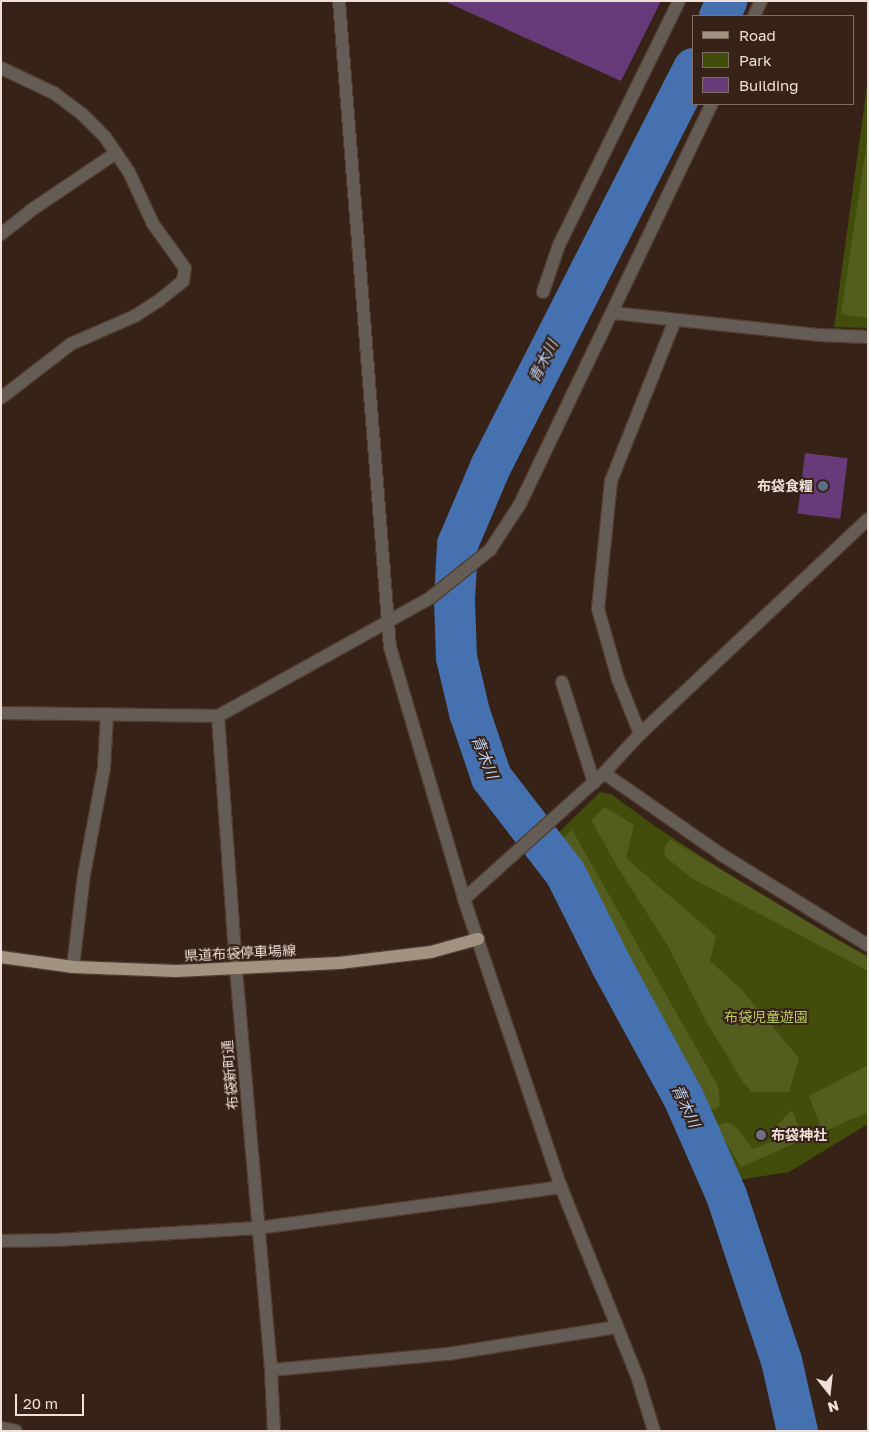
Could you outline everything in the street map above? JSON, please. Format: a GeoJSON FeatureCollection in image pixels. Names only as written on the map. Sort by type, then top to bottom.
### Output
{"type":"FeatureCollection","features":[{"type":"Feature","properties":{"kind":"main road","name":"県道布袋停車場線"},"geometry":{"type":"LineString","coordinates":[[1,957],[73,967],[176,971],[236,969],[339,963],[431,952],[478,939]]}},
{"type":"Feature","properties":{"kind":"street"},"geometry":{"type":"LineString","coordinates":[[338,1],[390,647],[464,899],[561,1187],[638,1379],[654,1431]]}},
{"type":"Feature","properties":{"kind":"street"},"geometry":{"type":"LineString","coordinates":[[543,292],[559,245],[679,1]]}},
{"type":"Feature","properties":{"kind":"street"},"geometry":{"type":"LineString","coordinates":[[754,15],[761,1]]}},
{"type":"Feature","properties":{"kind":"street"},"geometry":{"type":"LineString","coordinates":[[1,68],[54,93],[82,114],[106,137],[129,172],[153,224],[185,268],[183,281],[158,301],[136,316],[71,344],[1,398]]}},
{"type":"Feature","properties":{"kind":"street"},"geometry":{"type":"LineString","coordinates":[[1,713],[218,716],[387,624],[439,591],[482,557],[490,550],[520,504],[712,105]]}},
{"type":"Feature","properties":{"kind":"street"},"geometry":{"type":"LineString","coordinates":[[1,234],[30,211],[116,154]]}},
{"type":"Feature","properties":{"kind":"street"},"geometry":{"type":"LineString","coordinates":[[613,312],[820,335],[868,337]]}},
{"type":"Feature","properties":{"kind":"street"},"geometry":{"type":"LineString","coordinates":[[640,734],[618,679],[598,609],[611,481],[675,320]]}},
{"type":"Feature","properties":{"kind":"street"},"geometry":{"type":"LineString","coordinates":[[464,899],[594,783],[640,734],[868,519]]}},
{"type":"Feature","properties":{"kind":"street"},"geometry":{"type":"LineString","coordinates":[[562,682],[594,783]]}},
{"type":"Feature","properties":{"kind":"street"},"geometry":{"type":"LineString","coordinates":[[73,967],[84,875],[104,768],[107,714]]}},
{"type":"Feature","properties":{"kind":"street","name":"布袋新町通"},"geometry":{"type":"LineString","coordinates":[[218,716],[236,969],[271,1370],[274,1431]]}},
{"type":"Feature","properties":{"kind":"street"},"geometry":{"type":"LineString","coordinates":[[604,773],[722,855],[868,945]]}},
{"type":"Feature","properties":{"kind":"street"},"geometry":{"type":"LineString","coordinates":[[1,1241],[58,1240],[258,1228],[561,1187]]}},
{"type":"Feature","properties":{"kind":"street"},"geometry":{"type":"LineString","coordinates":[[271,1370],[448,1354],[617,1326]]}},
{"type":"Feature","properties":{"kind":"street"},"geometry":{"type":"LineString","coordinates":[[1,1428],[16,1431]]}},
{"type":"Feature","properties":{"kind":"green space"},"geometry":{"type":"Polygon","coordinates":[[[868,78],[868,328],[834,327],[868,78]]]}},
{"type":"Feature","properties":{"kind":"green space"},"geometry":{"type":"Polygon","coordinates":[[[868,134],[868,313],[867,318],[841,314],[868,134]]]}},
{"type":"Feature","properties":{"kind":"green space","name":"布袋児童遊園"},"geometry":{"type":"Polygon","coordinates":[[[600,792],[611,794],[659,829],[789,913],[868,956],[868,1124],[789,1172],[738,1180],[553,838],[600,792]]]}},
{"type":"Feature","properties":{"kind":"green space"},"geometry":{"type":"Polygon","coordinates":[[[605,807],[634,825],[626,858],[716,936],[710,961],[739,987],[799,1058],[789,1092],[752,1092],[743,1082],[707,1023],[668,946],[617,866],[591,820],[605,807]]]}},
{"type":"Feature","properties":{"kind":"green space"},"geometry":{"type":"Polygon","coordinates":[[[572,830],[718,1086],[720,1105],[716,1109],[706,1108],[561,840],[572,830]]]}},
{"type":"Feature","properties":{"kind":"green space"},"geometry":{"type":"Polygon","coordinates":[[[670,839],[868,958],[868,971],[691,878],[665,856],[664,848],[670,839]]]}},
{"type":"Feature","properties":{"kind":"green space"},"geometry":{"type":"Polygon","coordinates":[[[868,1065],[868,1112],[823,1132],[809,1096],[868,1065]]]}},
{"type":"Feature","properties":{"kind":"green space"},"geometry":{"type":"Polygon","coordinates":[[[792,1110],[804,1139],[741,1167],[716,1126],[728,1122],[737,1128],[753,1149],[772,1141],[773,1129],[792,1110]]]}},
{"type":"Feature","properties":{"kind":"building"},"geometry":{"type":"Polygon","coordinates":[[[444,1],[661,1],[621,81],[444,1]]]}},
{"type":"Feature","properties":{"kind":"building","name":"布袋食糧"},"geometry":{"type":"Polygon","coordinates":[[[805,453],[848,458],[840,519],[798,514],[805,453]]]}},
{"type":"Feature","properties":{"kind":"waterway","name":"青木川"},"geometry":{"type":"LineString","coordinates":[[719,15],[726,1]]}},
{"type":"Feature","properties":{"kind":"waterway","name":"青木川"},"geometry":{"type":"LineString","coordinates":[[692,70],[491,464],[457,544],[454,600],[456,657],[469,712],[491,777],[565,873],[611,965],[683,1097],[726,1195],[781,1360],[797,1431]]}},
{"type":"Feature","properties":{"kind":"place","name":"布袋食糧"},"geometry":{"type":"Point","coordinates":[823,486]}},
{"type":"Feature","properties":{"kind":"place","name":"布袋神社"},"geometry":{"type":"Point","coordinates":[761,1135]}}]}
